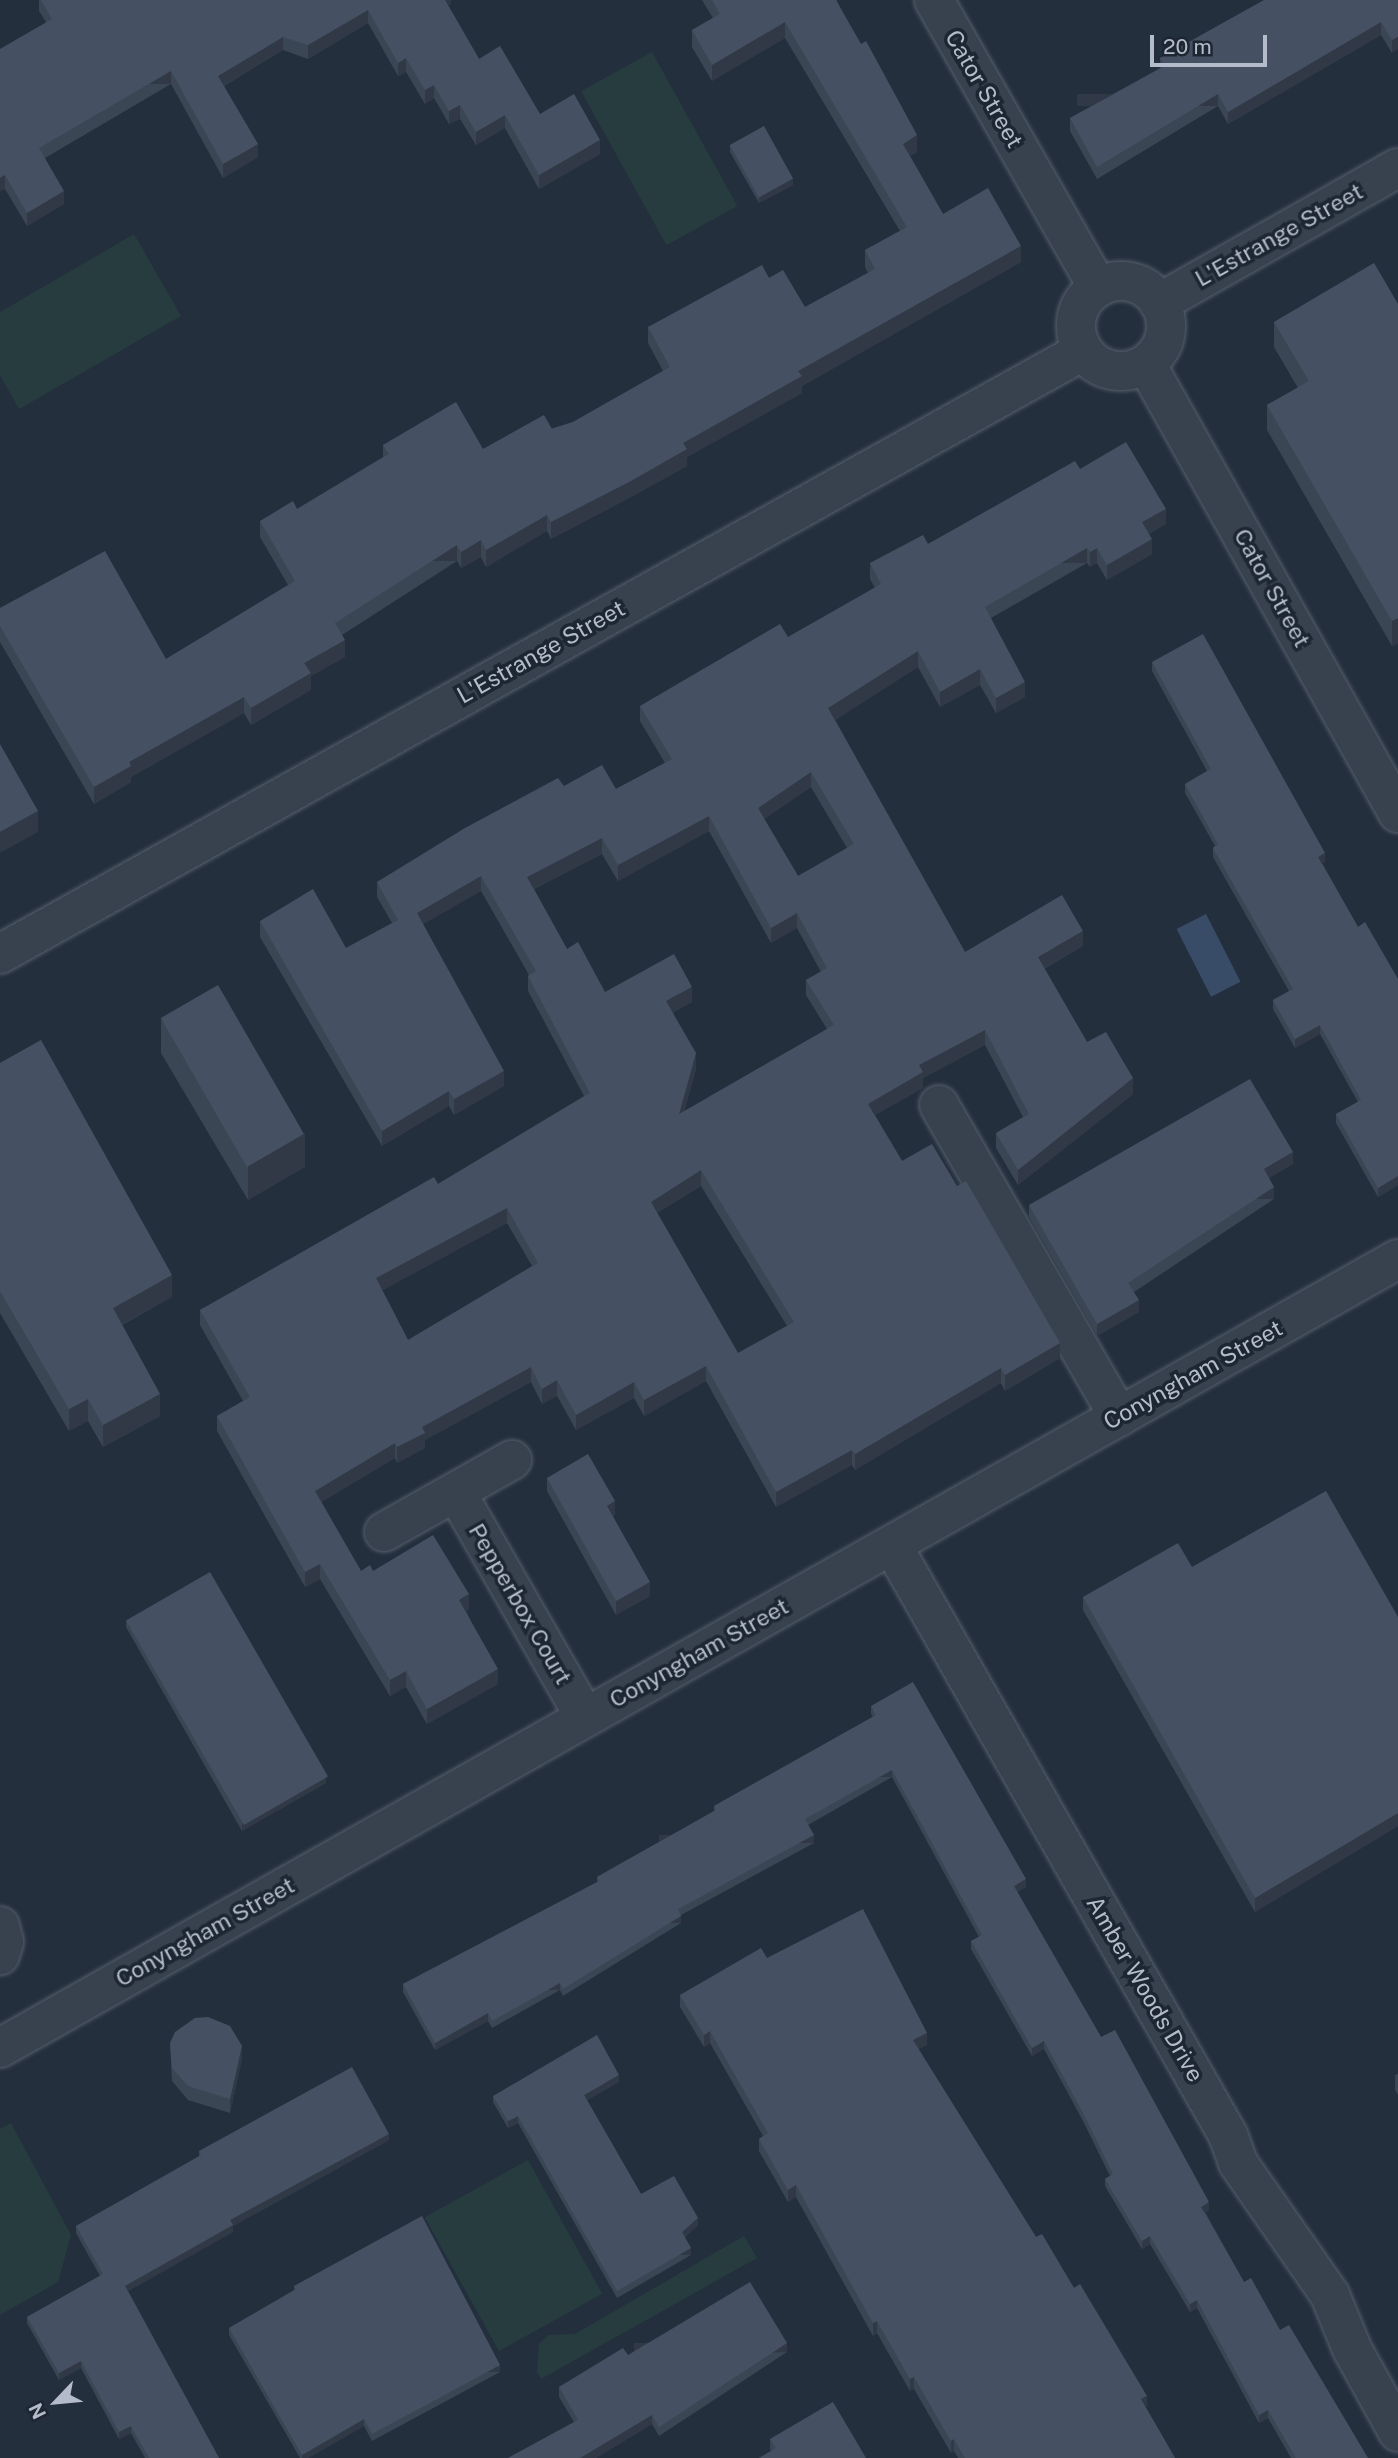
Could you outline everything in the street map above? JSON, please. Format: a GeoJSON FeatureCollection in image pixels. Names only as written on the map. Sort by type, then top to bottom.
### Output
{"type":"FeatureCollection","features":[{"type":"Feature","properties":{"kind":"street","name":"Cator Street"},"geometry":{"type":"LineString","coordinates":[[934,0],[1098,287]]}},
{"type":"Feature","properties":{"kind":"street","name":"L'Estrange Street"},"geometry":{"type":"LineString","coordinates":[[1159,303],[1398,168]]}},
{"type":"Feature","properties":{"kind":"street"},"geometry":{"type":"LineString","coordinates":[[1110,282],[1138,284],[1159,303],[1165,316],[1163,342],[1146,364],[1119,372],[1105,369],[1083,351],[1077,338],[1079,309],[1098,287],[1110,282]]}},
{"type":"Feature","properties":{"kind":"street","name":"L'Estrange Street"},"geometry":{"type":"LineString","coordinates":[[0,954],[1083,351]]}},
{"type":"Feature","properties":{"kind":"street","name":"Cator Street"},"geometry":{"type":"LineString","coordinates":[[1146,364],[1398,813]]}},
{"type":"Feature","properties":{"kind":"street"},"geometry":{"type":"LineString","coordinates":[[939,1105],[1119,1417]]}},
{"type":"Feature","properties":{"kind":"street","name":"Conyngham Street"},"geometry":{"type":"LineString","coordinates":[[0,2048],[1398,1259]]}},
{"type":"Feature","properties":{"kind":"street"},"geometry":{"type":"LineString","coordinates":[[384,1532],[512,1460]]}},
{"type":"Feature","properties":{"kind":"street","name":"Pepperbox Court"},"geometry":{"type":"LineString","coordinates":[[456,1492],[585,1717]]}},
{"type":"Feature","properties":{"kind":"street","name":"Amber Woods Drive"},"geometry":{"type":"LineString","coordinates":[[892,1545],[1228,2136],[1237,2163],[1330,2295],[1352,2349],[1398,2432]]}},
{"type":"Feature","properties":{"kind":"street"},"geometry":{"type":"LineString","coordinates":[[0,1926],[4,1942],[0,1955]]}},
{"type":"Feature","properties":{"kind":"green space"},"geometry":{"type":"Polygon","coordinates":[[[652,52],[737,206],[666,245],[581,91],[652,52]]]}},
{"type":"Feature","properties":{"kind":"green space"},"geometry":{"type":"Polygon","coordinates":[[[134,234],[181,316],[19,409],[0,375],[0,312],[134,234]]]}},
{"type":"Feature","properties":{"kind":"green space"},"geometry":{"type":"Polygon","coordinates":[[[11,2123],[71,2235],[58,2282],[0,2315],[0,2129],[11,2123]]]}},
{"type":"Feature","properties":{"kind":"green space"},"geometry":{"type":"Polygon","coordinates":[[[528,2160],[602,2294],[499,2351],[425,2217],[528,2160]]]}},
{"type":"Feature","properties":{"kind":"green space"},"geometry":{"type":"Polygon","coordinates":[[[744,2236],[757,2258],[541,2379],[537,2372],[539,2344],[548,2335],[575,2334],[744,2236]]]}},
{"type":"Feature","properties":{"kind":"water"},"geometry":{"type":"Polygon","coordinates":[[[1206,914],[1241,982],[1211,997],[1177,929],[1206,914]]]}},
{"type":"Feature","properties":{"kind":"building"},"geometry":{"type":"Polygon","coordinates":[[[41,0],[445,0],[479,59],[500,46],[540,114],[574,94],[600,140],[539,175],[505,115],[476,132],[460,105],[449,111],[434,85],[425,90],[406,58],[398,63],[368,10],[308,45],[283,37],[218,76],[258,144],[223,164],[171,71],[39,148],[64,191],[27,213],[5,175],[0,178],[0,49],[52,19],[41,0]]]}},
{"type":"Feature","properties":{"kind":"building"},"geometry":{"type":"Polygon","coordinates":[[[712,0],[836,0],[861,44],[866,41],[917,135],[903,144],[943,214],[988,188],[1021,246],[798,371],[802,376],[683,443],[687,449],[631,481],[551,522],[547,515],[486,550],[481,540],[461,552],[457,545],[335,623],[345,640],[304,663],[311,673],[251,708],[244,697],[129,762],[131,766],[94,787],[0,626],[0,608],[105,551],[166,659],[295,581],[260,521],[293,501],[297,509],[389,454],[383,445],[456,402],[483,449],[544,415],[552,429],[573,422],[670,367],[648,327],[762,265],[769,278],[783,270],[805,307],[875,269],[865,250],[907,227],[785,22],[712,65],[692,30],[720,14],[712,0]]]}},
{"type":"Feature","properties":{"kind":"building"},"geometry":{"type":"Polygon","coordinates":[[[1264,0],[1398,0],[1398,37],[1392,40],[1381,22],[1228,112],[1218,94],[1097,167],[1070,118],[1165,66],[1160,58],[1264,0]]]}},
{"type":"Feature","properties":{"kind":"building"},"geometry":{"type":"Polygon","coordinates":[[[764,126],[793,178],[759,197],[730,145],[764,126]]]}},
{"type":"Feature","properties":{"kind":"building"},"geometry":{"type":"Polygon","coordinates":[[[1374,263],[1398,304],[1398,618],[1392,621],[1267,405],[1309,381],[1274,322],[1374,263]]]}},
{"type":"Feature","properties":{"kind":"building"},"geometry":{"type":"Polygon","coordinates":[[[1126,442],[1166,509],[1142,522],[1152,539],[1107,565],[1097,548],[1090,552],[1087,548],[985,607],[1025,682],[996,698],[980,669],[940,692],[918,651],[828,708],[965,952],[1062,895],[1083,931],[1038,957],[1087,1042],[1106,1032],[1133,1078],[1018,1170],[996,1133],[1029,1114],[985,1030],[919,1065],[923,1072],[868,1104],[902,1161],[932,1144],[957,1186],[966,1181],[1060,1343],[1005,1375],[1001,1368],[855,1454],[852,1450],[776,1492],[706,1366],[644,1400],[634,1382],[576,1415],[557,1380],[542,1389],[531,1367],[422,1427],[425,1433],[397,1447],[395,1443],[315,1491],[361,1571],[370,1565],[373,1571],[433,1535],[469,1594],[459,1600],[498,1669],[427,1709],[406,1671],[390,1680],[320,1564],[305,1572],[217,1416],[250,1397],[200,1310],[434,1177],[438,1184],[590,1093],[528,976],[536,971],[481,876],[417,913],[504,1071],[454,1099],[449,1091],[382,1131],[260,921],[313,889],[346,948],[398,920],[377,882],[465,828],[558,778],[564,786],[602,765],[616,789],[672,759],[640,706],[780,624],[788,637],[881,584],[870,563],[923,535],[928,544],[1075,461],[1080,469],[1126,442]],[[811,772],[758,808],[798,876],[854,844],[811,772]],[[709,816],[618,865],[602,838],[527,877],[567,949],[578,942],[605,992],[674,954],[692,987],[666,1001],[696,1053],[679,1114],[834,1025],[806,980],[827,968],[797,913],[771,928],[709,816]],[[701,1170],[651,1202],[738,1353],[794,1322],[701,1170]],[[507,1208],[376,1278],[408,1340],[538,1263],[507,1208]]]}},
{"type":"Feature","properties":{"kind":"building"},"geometry":{"type":"Polygon","coordinates":[[[1203,634],[1325,853],[1318,857],[1358,927],[1365,922],[1398,979],[1398,1176],[1378,1188],[1336,1114],[1361,1100],[1320,1025],[1295,1039],[1273,1000],[1293,989],[1213,848],[1218,844],[1185,784],[1211,769],[1152,662],[1203,634]]]}},
{"type":"Feature","properties":{"kind":"building"},"geometry":{"type":"Polygon","coordinates":[[[0,744],[38,811],[0,832],[0,744]]]}},
{"type":"Feature","properties":{"kind":"building"},"geometry":{"type":"Polygon","coordinates":[[[218,985],[304,1134],[247,1167],[161,1018],[218,985]]]}},
{"type":"Feature","properties":{"kind":"building"},"geometry":{"type":"Polygon","coordinates":[[[41,1040],[172,1275],[113,1308],[160,1394],[103,1425],[88,1399],[69,1409],[0,1291],[0,1063],[41,1040]]]}},
{"type":"Feature","properties":{"kind":"building"},"geometry":{"type":"Polygon","coordinates":[[[1250,1079],[1293,1152],[1264,1169],[1274,1187],[1128,1283],[1139,1300],[1097,1324],[1029,1205],[1250,1079]]]}},
{"type":"Feature","properties":{"kind":"building"},"geometry":{"type":"Polygon","coordinates":[[[588,1454],[615,1501],[607,1506],[650,1582],[616,1601],[547,1478],[588,1454]]]}},
{"type":"Feature","properties":{"kind":"building"},"geometry":{"type":"Polygon","coordinates":[[[1326,1491],[1398,1617],[1398,1813],[1255,1898],[1083,1597],[1178,1543],[1192,1567],[1326,1491]]]}},
{"type":"Feature","properties":{"kind":"building"},"geometry":{"type":"Polygon","coordinates":[[[210,1572],[328,1776],[244,1825],[126,1620],[210,1572]]]}},
{"type":"Feature","properties":{"kind":"building"},"geometry":{"type":"Polygon","coordinates":[[[913,1682],[1026,1879],[1014,1886],[1101,2037],[1115,2030],[1209,2202],[1201,2207],[1244,2282],[1251,2278],[1280,2330],[1289,2325],[1368,2458],[1296,2458],[1268,2410],[1259,2415],[1197,2300],[1190,2304],[1150,2236],[1142,2241],[1105,2179],[1113,2174],[1083,2113],[1044,2041],[1032,2048],[971,1941],[982,1935],[892,1770],[805,1819],[814,1835],[678,1909],[681,1916],[563,1989],[560,1983],[492,2021],[488,2013],[435,2043],[403,1984],[599,1881],[597,1877],[716,1810],[714,1806],[876,1715],[871,1706],[913,1682]]]}},
{"type":"Feature","properties":{"kind":"building"},"geometry":{"type":"Polygon","coordinates":[[[863,1909],[927,2033],[913,2040],[1036,2237],[1042,2234],[1074,2288],[1080,2284],[1147,2396],[1141,2399],[1175,2458],[965,2458],[954,2439],[951,2441],[914,2377],[910,2379],[877,2321],[873,2323],[796,2185],[788,2190],[759,2139],[768,2133],[710,2031],[704,2035],[680,1995],[761,1948],[767,1958],[863,1909]]]}},
{"type":"Feature","properties":{"kind":"building"},"geometry":{"type":"Polygon","coordinates":[[[208,2017],[230,2026],[242,2046],[230,2099],[188,2086],[172,2068],[170,2043],[175,2032],[195,2018],[208,2017]]]}},
{"type":"Feature","properties":{"kind":"building"},"geometry":{"type":"Polygon","coordinates":[[[597,2035],[619,2075],[584,2095],[641,2194],[674,2176],[698,2218],[682,2232],[691,2248],[617,2291],[518,2116],[508,2121],[493,2096],[597,2035]]]}},
{"type":"Feature","properties":{"kind":"building"},"geometry":{"type":"Polygon","coordinates":[[[352,2067],[389,2134],[230,2220],[233,2225],[125,2286],[219,2458],[149,2458],[131,2426],[119,2432],[81,2361],[59,2373],[27,2317],[103,2274],[76,2226],[201,2155],[199,2151],[352,2067]]]}},
{"type":"Feature","properties":{"kind":"building"},"geometry":{"type":"Polygon","coordinates":[[[422,2216],[500,2365],[372,2434],[364,2419],[302,2455],[229,2328],[296,2289],[294,2286],[422,2216]]]}},
{"type":"Feature","properties":{"kind":"building"},"geometry":{"type":"Polygon","coordinates":[[[750,2282],[787,2343],[659,2427],[652,2415],[580,2458],[508,2458],[578,2420],[559,2387],[623,2348],[628,2355],[750,2282]]]}},
{"type":"Feature","properties":{"kind":"building"},"geometry":{"type":"Polygon","coordinates":[[[833,2402],[866,2458],[759,2458],[776,2448],[770,2439],[833,2402]]]}}]}
